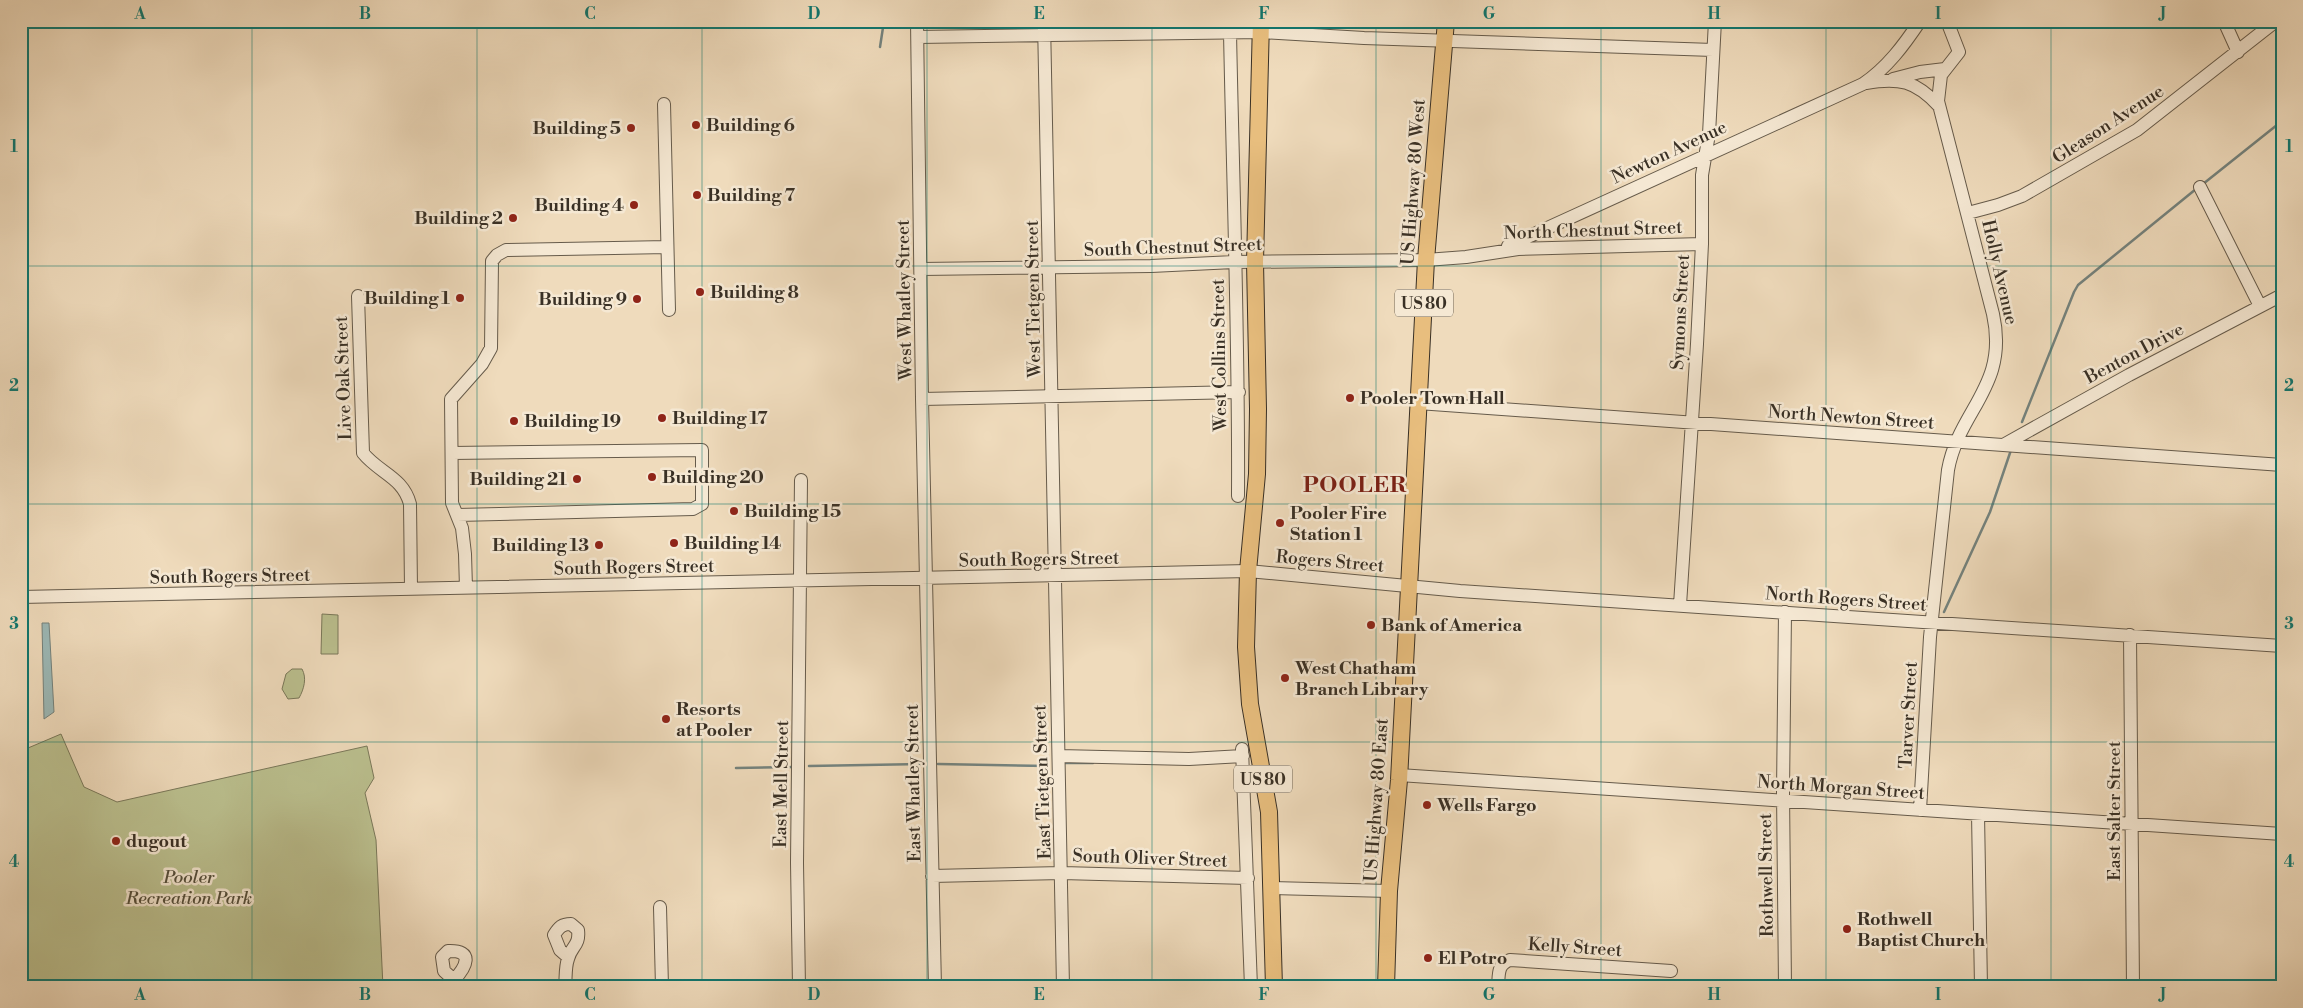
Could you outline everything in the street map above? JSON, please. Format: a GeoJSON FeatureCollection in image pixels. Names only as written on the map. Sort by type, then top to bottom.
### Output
{"type":"FeatureCollection","features":[{"type":"Feature","properties":{"kind":"main road","name":"US Highway 80 West"},"geometry":{"type":"LineString","coordinates":[[1408,585],[1426,260],[1446,21]]}},
{"type":"Feature","properties":{"kind":"main road","name":"US 80"},"geometry":{"type":"LineString","coordinates":[[1261,26],[1255,262],[1258,409],[1257,474],[1248,571],[1246,647],[1250,704],[1269,812],[1274,987]]}},
{"type":"Feature","properties":{"kind":"main road","name":"US Highway 80 East"},"geometry":{"type":"LineString","coordinates":[[1386,987],[1389,891],[1399,775],[1408,585]]}},
{"type":"Feature","properties":{"kind":"street","name":"West Whatley Street"},"geometry":{"type":"LineString","coordinates":[[918,21],[922,399],[928,579]]}},
{"type":"Feature","properties":{"kind":"street","name":"West Tietgen Street"},"geometry":{"type":"LineString","coordinates":[[1044,21],[1054,576]]}},
{"type":"Feature","properties":{"kind":"street","name":"Symons Street"},"geometry":{"type":"LineString","coordinates":[[1680,605],[1702,244],[1702,175],[1709,134],[1715,21]]}},
{"type":"Feature","properties":{"kind":"street","name":"Newton Avenue"},"geometry":{"type":"LineString","coordinates":[[1489,253],[1863,84],[1893,58],[1920,21]]}},
{"type":"Feature","properties":{"kind":"street","name":"Holly Avenue"},"geometry":{"type":"LineString","coordinates":[[1931,622],[1948,470],[1955,441],[1985,390],[1993,370],[1997,348],[1994,314],[1939,106],[1938,86],[1945,69],[1959,52],[1947,21]]}},
{"type":"Feature","properties":{"kind":"street"},"geometry":{"type":"LineString","coordinates":[[2224,21],[2238,52]]}},
{"type":"Feature","properties":{"kind":"street","name":"Gleason Avenue"},"geometry":{"type":"LineString","coordinates":[[1968,213],[2022,196],[2129,135],[2158,115],[2276,21]]}},
{"type":"Feature","properties":{"kind":"street"},"geometry":{"type":"LineString","coordinates":[[918,37],[1230,32],[1261,26],[1364,38],[1714,50]]}},
{"type":"Feature","properties":{"kind":"street","name":"West Collins Street"},"geometry":{"type":"LineString","coordinates":[[1230,32],[1238,392],[1238,496]]}},
{"type":"Feature","properties":{"kind":"street","name":"Newton Avenue"},"geometry":{"type":"LineString","coordinates":[[1863,84],[1891,80],[1920,72],[1945,69]]}},
{"type":"Feature","properties":{"kind":"street","name":"Newton Avenue"},"geometry":{"type":"LineString","coordinates":[[1891,80],[1915,85],[1939,106]]}},
{"type":"Feature","properties":{"kind":"street"},"geometry":{"type":"LineString","coordinates":[[664,104],[669,310]]}},
{"type":"Feature","properties":{"kind":"street"},"geometry":{"type":"LineString","coordinates":[[2200,187],[2260,306]]}},
{"type":"Feature","properties":{"kind":"street","name":"North Chestnut Street"},"geometry":{"type":"LineString","coordinates":[[1426,260],[1466,257],[1525,248],[1702,244]]}},
{"type":"Feature","properties":{"kind":"street"},"geometry":{"type":"LineString","coordinates":[[466,588],[462,528],[452,504],[451,399],[482,364],[491,348],[492,261],[497,255],[506,250],[667,247]]}},
{"type":"Feature","properties":{"kind":"street","name":"South Chestnut Street"},"geometry":{"type":"LineString","coordinates":[[921,269],[1426,260]]}},
{"type":"Feature","properties":{"kind":"street","name":"Benton Drive"},"geometry":{"type":"LineString","coordinates":[[2005,444],[2129,375],[2282,295]]}},
{"type":"Feature","properties":{"kind":"street","name":"Live Oak Street"},"geometry":{"type":"LineString","coordinates":[[358,296],[363,453],[370,462],[399,482],[407,492],[410,504],[411,588]]}},
{"type":"Feature","properties":{"kind":"street"},"geometry":{"type":"LineString","coordinates":[[922,399],[1238,392]]}},
{"type":"Feature","properties":{"kind":"street","name":"North Newton Street"},"geometry":{"type":"LineString","coordinates":[[1418,403],[2005,444],[2203,461],[2282,465]]}},
{"type":"Feature","properties":{"kind":"street"},"geometry":{"type":"LineString","coordinates":[[452,453],[702,450],[702,504],[693,509],[457,515]]}},
{"type":"Feature","properties":{"kind":"street","name":"East Mell Street"},"geometry":{"type":"LineString","coordinates":[[799,987],[797,863],[802,581],[801,480]]}},
{"type":"Feature","properties":{"kind":"street","name":"South Rogers Street"},"geometry":{"type":"LineString","coordinates":[[21,597],[1248,571]]}},
{"type":"Feature","properties":{"kind":"street","name":"Rogers Street"},"geometry":{"type":"LineString","coordinates":[[1248,571],[1408,585]]}},
{"type":"Feature","properties":{"kind":"street","name":"East Tietgen Street"},"geometry":{"type":"LineString","coordinates":[[1054,576],[1064,987]]}},
{"type":"Feature","properties":{"kind":"street","name":"East Whatley Street"},"geometry":{"type":"LineString","coordinates":[[928,579],[935,987]]}},
{"type":"Feature","properties":{"kind":"street","name":"North Rogers Street"},"geometry":{"type":"LineString","coordinates":[[1408,585],[2282,646]]}},
{"type":"Feature","properties":{"kind":"street","name":"Rothwell Street"},"geometry":{"type":"LineString","coordinates":[[1785,612],[1783,801],[1785,987]]}},
{"type":"Feature","properties":{"kind":"street","name":"Tarver Street"},"geometry":{"type":"LineString","coordinates":[[1920,810],[1931,622]]}},
{"type":"Feature","properties":{"kind":"street","name":"East Salter Street"},"geometry":{"type":"LineString","coordinates":[[2130,635],[2133,987]]}},
{"type":"Feature","properties":{"kind":"street"},"geometry":{"type":"LineString","coordinates":[[1058,756],[1189,759],[1243,753],[1251,987]]}},
{"type":"Feature","properties":{"kind":"street","name":"North Morgan Street"},"geometry":{"type":"LineString","coordinates":[[1399,775],[2282,834]]}},
{"type":"Feature","properties":{"kind":"street"},"geometry":{"type":"LineString","coordinates":[[1978,814],[1981,987]]}},
{"type":"Feature","properties":{"kind":"street","name":"South Oliver Street"},"geometry":{"type":"LineString","coordinates":[[932,876],[1062,873],[1248,878]]}},
{"type":"Feature","properties":{"kind":"street"},"geometry":{"type":"LineString","coordinates":[[1272,888],[1389,891]]}},
{"type":"Feature","properties":{"kind":"street"},"geometry":{"type":"LineString","coordinates":[[660,907],[662,987]]}},
{"type":"Feature","properties":{"kind":"street"},"geometry":{"type":"LineString","coordinates":[[565,987],[568,957]]}},
{"type":"Feature","properties":{"kind":"street","name":"Kelly Street"},"geometry":{"type":"LineString","coordinates":[[1498,987],[1500,968],[1504,962],[1510,960],[1671,971]]}},
{"type":"Feature","properties":{"kind":"green space"},"geometry":{"type":"Polygon","coordinates":[[[322,614],[338,615],[338,654],[321,654],[322,614]]]}},
{"type":"Feature","properties":{"kind":"green space"},"geometry":{"type":"Polygon","coordinates":[[[292,669],[302,669],[304,684],[299,698],[288,699],[282,689],[286,674],[292,669]]]}},
{"type":"Feature","properties":{"kind":"green space","name":"Pooler Recreation Park"},"geometry":{"type":"Polygon","coordinates":[[[61,734],[84,787],[117,802],[367,746],[374,778],[365,793],[376,840],[383,987],[21,987],[21,751],[61,734]]]}},
{"type":"Feature","properties":{"kind":"water"},"geometry":{"type":"Polygon","coordinates":[[[42,623],[49,623],[54,712],[44,719],[42,623]]]}},
{"type":"Feature","properties":{"kind":"waterway"},"geometry":{"type":"LineString","coordinates":[[880,47],[884,21]]}},
{"type":"Feature","properties":{"kind":"waterway"},"geometry":{"type":"LineString","coordinates":[[2203,184],[2282,121]]}},
{"type":"Feature","properties":{"kind":"waterway"},"geometry":{"type":"LineString","coordinates":[[2022,422],[2078,285],[2196,189]]}},
{"type":"Feature","properties":{"kind":"waterway"},"geometry":{"type":"LineString","coordinates":[[1944,612],[1990,512],[2011,450]]}},
{"type":"Feature","properties":{"kind":"waterway"},"geometry":{"type":"LineString","coordinates":[[1065,763],[1093,763]]}},
{"type":"Feature","properties":{"kind":"waterway"},"geometry":{"type":"LineString","coordinates":[[809,766],[922,764]]}},
{"type":"Feature","properties":{"kind":"waterway"},"geometry":{"type":"LineString","coordinates":[[938,764],[1048,766]]}},
{"type":"Feature","properties":{"kind":"waterway"},"geometry":{"type":"LineString","coordinates":[[736,768],[794,767]]}},
{"type":"Feature","properties":{"kind":"place","name":"Building 6"},"geometry":{"type":"Point","coordinates":[696,125]}},
{"type":"Feature","properties":{"kind":"place","name":"Building 5"},"geometry":{"type":"Point","coordinates":[631,128]}},
{"type":"Feature","properties":{"kind":"place","name":"Building 7"},"geometry":{"type":"Point","coordinates":[697,195]}},
{"type":"Feature","properties":{"kind":"place","name":"Building 4"},"geometry":{"type":"Point","coordinates":[634,205]}},
{"type":"Feature","properties":{"kind":"place","name":"Building 2"},"geometry":{"type":"Point","coordinates":[513,218]}},
{"type":"Feature","properties":{"kind":"place","name":"Building 8"},"geometry":{"type":"Point","coordinates":[700,292]}},
{"type":"Feature","properties":{"kind":"place","name":"Building 1"},"geometry":{"type":"Point","coordinates":[460,298]}},
{"type":"Feature","properties":{"kind":"place","name":"Building 9"},"geometry":{"type":"Point","coordinates":[637,299]}},
{"type":"Feature","properties":{"kind":"place","name":"Pooler Town Hall"},"geometry":{"type":"Point","coordinates":[1350,398]}},
{"type":"Feature","properties":{"kind":"place","name":"Building 17"},"geometry":{"type":"Point","coordinates":[662,418]}},
{"type":"Feature","properties":{"kind":"place","name":"Building 19"},"geometry":{"type":"Point","coordinates":[514,421]}},
{"type":"Feature","properties":{"kind":"place","name":"Building 20"},"geometry":{"type":"Point","coordinates":[652,477]}},
{"type":"Feature","properties":{"kind":"place","name":"Building 21"},"geometry":{"type":"Point","coordinates":[577,479]}},
{"type":"Feature","properties":{"kind":"place","name":"Building 15"},"geometry":{"type":"Point","coordinates":[734,511]}},
{"type":"Feature","properties":{"kind":"place","name":"Pooler Fire Station 1"},"geometry":{"type":"Point","coordinates":[1280,523]}},
{"type":"Feature","properties":{"kind":"place","name":"Building 14"},"geometry":{"type":"Point","coordinates":[674,543]}},
{"type":"Feature","properties":{"kind":"place","name":"Building 13"},"geometry":{"type":"Point","coordinates":[599,545]}},
{"type":"Feature","properties":{"kind":"place","name":"Bank of America"},"geometry":{"type":"Point","coordinates":[1371,625]}},
{"type":"Feature","properties":{"kind":"place","name":"West Chatham Branch Library"},"geometry":{"type":"Point","coordinates":[1285,678]}},
{"type":"Feature","properties":{"kind":"place","name":"Resorts at Pooler"},"geometry":{"type":"Point","coordinates":[666,719]}},
{"type":"Feature","properties":{"kind":"place","name":"Wells Fargo"},"geometry":{"type":"Point","coordinates":[1427,805]}},
{"type":"Feature","properties":{"kind":"place","name":"dugout"},"geometry":{"type":"Point","coordinates":[116,841]}},
{"type":"Feature","properties":{"kind":"place","name":"Rothwell Baptist Church"},"geometry":{"type":"Point","coordinates":[1847,929]}},
{"type":"Feature","properties":{"kind":"place","name":"El Potro"},"geometry":{"type":"Point","coordinates":[1428,958]}},
{"type":"Feature","properties":{"kind":"district","name":"POOLER"},"geometry":{"type":"Point","coordinates":[1355,484]}}]}
